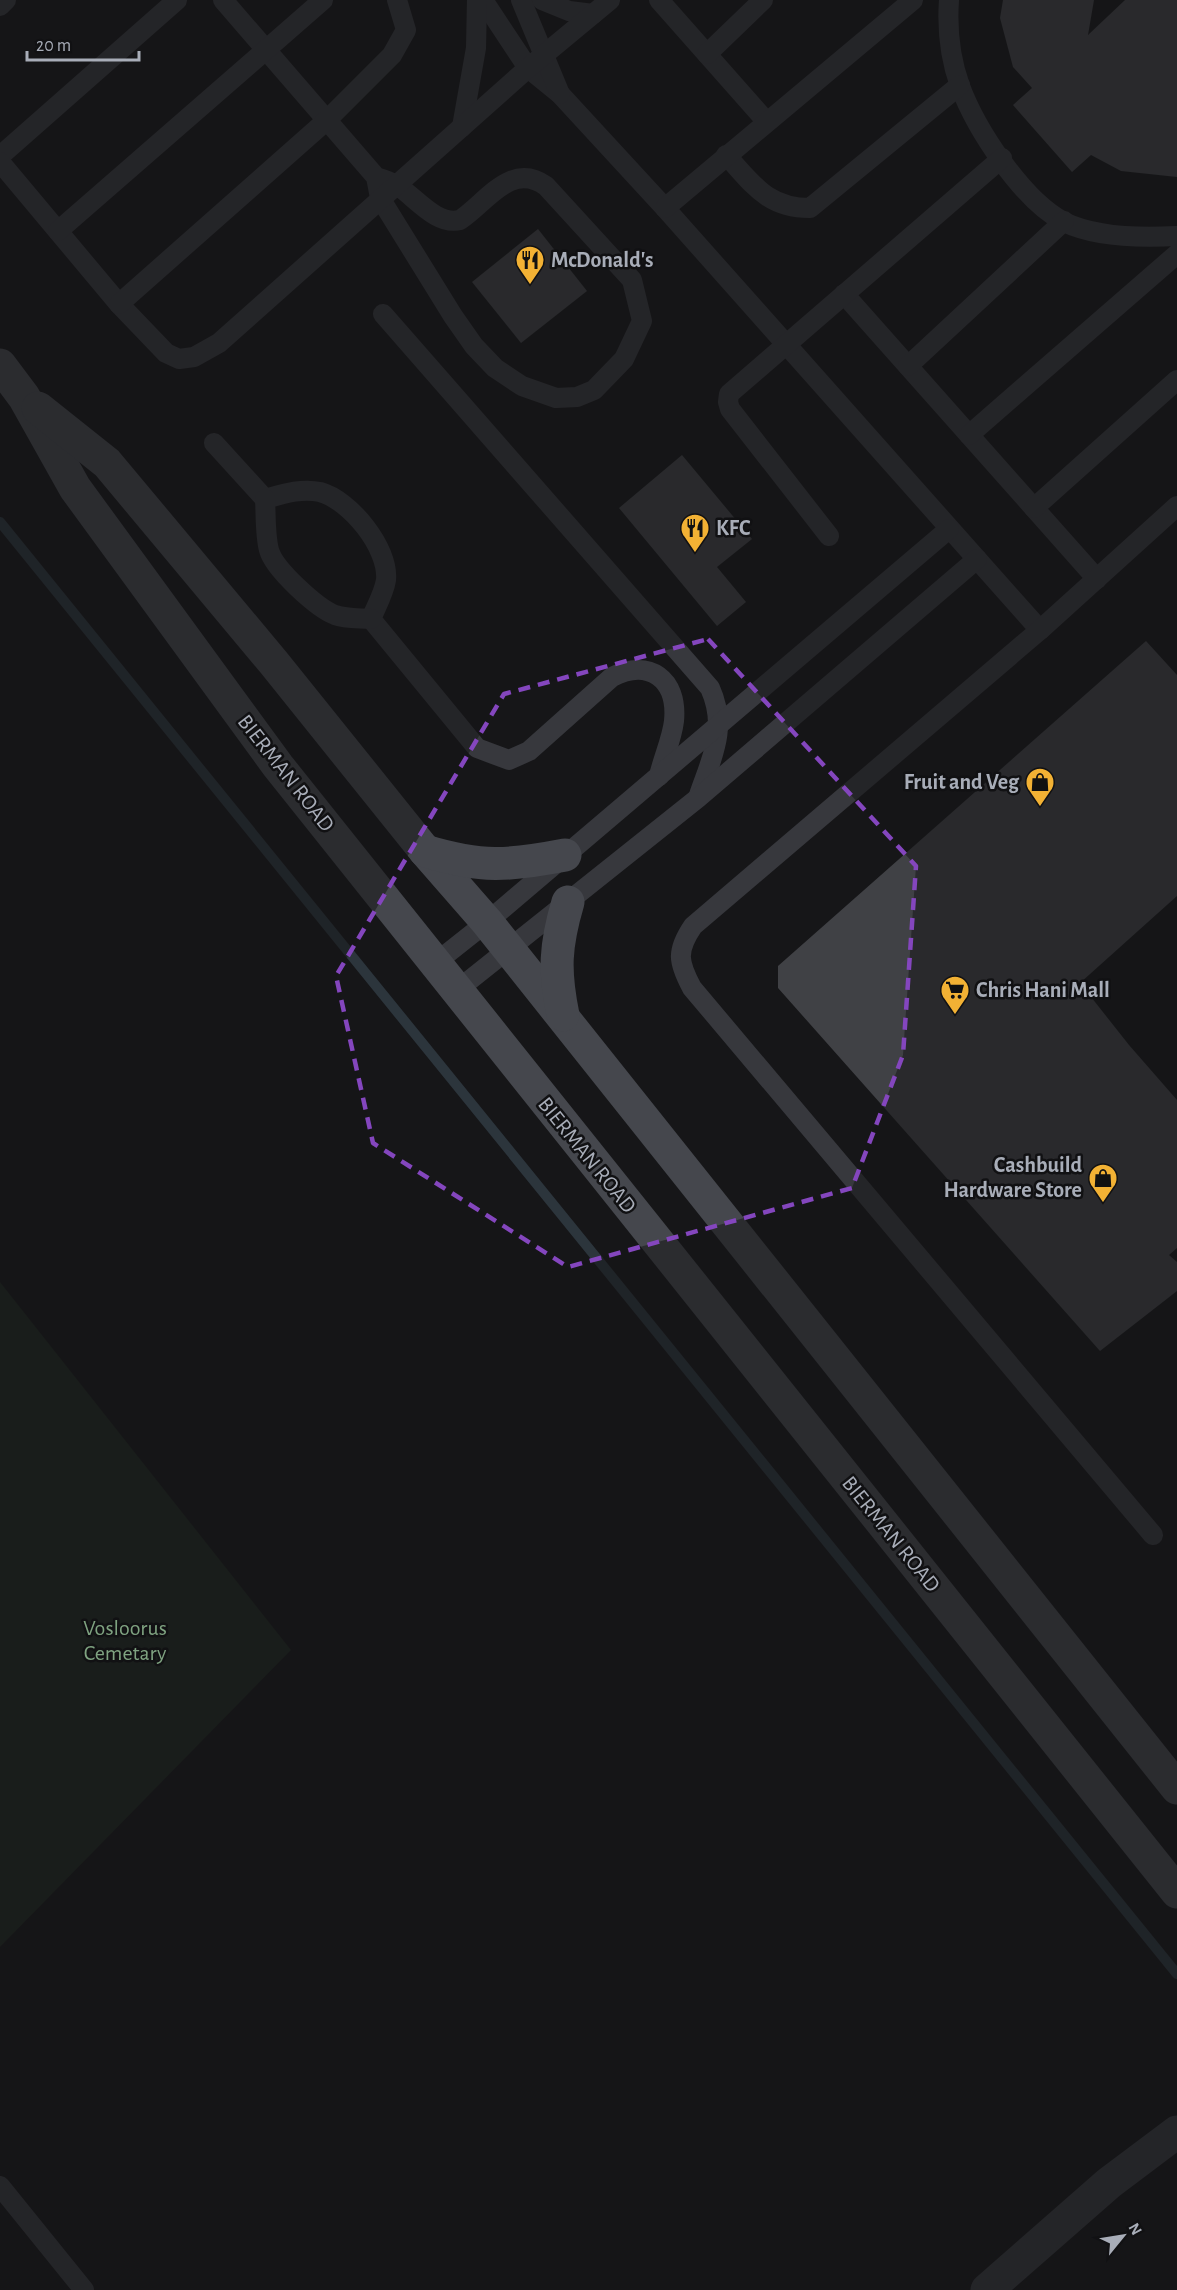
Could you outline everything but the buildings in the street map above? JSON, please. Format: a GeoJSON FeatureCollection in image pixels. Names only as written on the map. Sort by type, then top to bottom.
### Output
{"type":"FeatureCollection","features":[{"type":"Feature","properties":{"kind":"main road","name":"BIERMAN ROAD"},"geometry":{"type":"LineString","coordinates":[[0,365],[24,398],[75,488],[278,766],[1177,1892]]}},
{"type":"Feature","properties":{"kind":"main road","name":"BIERMAN ROAD"},"geometry":{"type":"LineString","coordinates":[[24,398],[107,463],[267,654],[425,852],[487,922],[1177,1788]]}},
{"type":"Feature","properties":{"kind":"main road"},"geometry":{"type":"LineString","coordinates":[[425,852],[484,865],[509,865],[565,855]]}},
{"type":"Feature","properties":{"kind":"main road"},"geometry":{"type":"LineString","coordinates":[[564,1018],[556,983],[555,959],[559,933],[568,902]]}},
{"type":"Feature","properties":{"kind":"street"},"geometry":{"type":"LineString","coordinates":[[987,2290],[1109,2183],[1177,2132]]}},
{"type":"Feature","properties":{"kind":"lane"},"geometry":{"type":"LineString","coordinates":[[0,6],[6,0]]}},
{"type":"Feature","properties":{"kind":"lane"},"geometry":{"type":"LineString","coordinates":[[0,156],[177,0]]}},
{"type":"Feature","properties":{"kind":"lane"},"geometry":{"type":"LineString","coordinates":[[223,0],[376,177],[380,198],[453,316],[474,346],[495,368],[522,386],[556,398],[577,397],[594,390],[624,359],[642,321],[632,279],[546,186],[526,177],[507,181],[470,214],[451,222],[441,218],[396,184],[376,177]]}},
{"type":"Feature","properties":{"kind":"lane"},"geometry":{"type":"LineString","coordinates":[[58,231],[323,0]]}},
{"type":"Feature","properties":{"kind":"lane"},"geometry":{"type":"LineString","coordinates":[[119,304],[327,120],[401,42],[406,30],[398,0]]}},
{"type":"Feature","properties":{"kind":"lane"},"geometry":{"type":"LineString","coordinates":[[462,127],[476,48],[477,0]]}},
{"type":"Feature","properties":{"kind":"lane"},"geometry":{"type":"LineString","coordinates":[[483,0],[528,68],[560,94],[665,208],[1040,630]]}},
{"type":"Feature","properties":{"kind":"lane"},"geometry":{"type":"LineString","coordinates":[[520,0],[545,54],[560,94]]}},
{"type":"Feature","properties":{"kind":"lane"},"geometry":{"type":"LineString","coordinates":[[542,0],[570,11],[593,14]]}},
{"type":"Feature","properties":{"kind":"lane"},"geometry":{"type":"LineString","coordinates":[[0,162],[119,304],[166,353],[179,359],[194,357],[219,343],[528,68],[610,0]]}},
{"type":"Feature","properties":{"kind":"lane"},"geometry":{"type":"LineString","coordinates":[[659,0],[766,121]]}},
{"type":"Feature","properties":{"kind":"lane"},"geometry":{"type":"LineString","coordinates":[[706,54],[763,0]]}},
{"type":"Feature","properties":{"kind":"lane"},"geometry":{"type":"LineString","coordinates":[[665,208],[913,0]]}},
{"type":"Feature","properties":{"kind":"lane"},"geometry":{"type":"LineString","coordinates":[[949,0],[948,24],[960,85],[984,132],[1036,200],[1064,221],[1083,228],[1115,234],[1177,236]]}},
{"type":"Feature","properties":{"kind":"lane"},"geometry":{"type":"LineString","coordinates":[[726,155],[763,195],[788,208],[810,208],[960,85]]}},
{"type":"Feature","properties":{"kind":"lane"},"geometry":{"type":"LineString","coordinates":[[829,536],[730,409],[728,402],[733,390],[1002,158]]}},
{"type":"Feature","properties":{"kind":"lane"},"geometry":{"type":"LineString","coordinates":[[908,366],[1064,221]]}},
{"type":"Feature","properties":{"kind":"lane"},"geometry":{"type":"LineString","coordinates":[[969,435],[1177,254]]}},
{"type":"Feature","properties":{"kind":"lane"},"geometry":{"type":"LineString","coordinates":[[844,294],[1096,579]]}},
{"type":"Feature","properties":{"kind":"lane"},"geometry":{"type":"LineString","coordinates":[[383,314],[710,688],[718,705],[720,724],[716,744],[698,798]]}},
{"type":"Feature","properties":{"kind":"lane"},"geometry":{"type":"LineString","coordinates":[[1034,508],[1177,380]]}},
{"type":"Feature","properties":{"kind":"lane"},"geometry":{"type":"LineString","coordinates":[[214,443],[265,499],[269,549],[278,566],[298,587],[326,610],[349,618],[371,619],[477,748],[509,760],[529,751],[612,677],[626,670],[641,668],[651,670],[662,679],[672,700],[674,721],[659,776]]}},
{"type":"Feature","properties":{"kind":"lane"},"geometry":{"type":"LineString","coordinates":[[265,499],[300,490],[319,492],[347,506],[378,547],[386,569],[386,581],[371,619]]}},
{"type":"Feature","properties":{"kind":"lane"},"geometry":{"type":"LineString","coordinates":[[1153,1535],[692,988],[681,968],[681,944],[693,926],[1040,630],[1177,506]]}},
{"type":"Feature","properties":{"kind":"lane"},"geometry":{"type":"LineString","coordinates":[[434,964],[487,922],[949,529]]}},
{"type":"Feature","properties":{"kind":"lane"},"geometry":{"type":"LineString","coordinates":[[456,991],[698,798],[977,559]]}},
{"type":"Feature","properties":{"kind":"lane"},"geometry":{"type":"LineString","coordinates":[[0,2186],[84,2290]]}},
{"type":"Feature","properties":{"kind":"highlighted area"},"geometry":{"type":"Polygon","coordinates":[[[708,639],[916,866],[903,1055],[852,1188],[568,1267],[373,1143],[336,976],[504,694],[708,639]]]}},
{"type":"Feature","properties":{"kind":"green space","name":"Vosloorus Cemetary"},"geometry":{"type":"Polygon","coordinates":[[[0,1282],[291,1650],[0,1947],[0,1282]]]}},
{"type":"Feature","properties":{"kind":"waterway"},"geometry":{"type":"LineString","coordinates":[[0,522],[1177,1974]]}},
{"type":"Feature","properties":{"kind":"place","name":"McDonald's"},"geometry":{"type":"Point","coordinates":[530,286]}},
{"type":"Feature","properties":{"kind":"place","name":"KFC"},"geometry":{"type":"Point","coordinates":[695,554]}},
{"type":"Feature","properties":{"kind":"place","name":"Fruit and Veg"},"geometry":{"type":"Point","coordinates":[1040,808]}},
{"type":"Feature","properties":{"kind":"place","name":"Chris Hani Mall"},"geometry":{"type":"Point","coordinates":[955,1016]}},
{"type":"Feature","properties":{"kind":"place","name":"Cashbuild Hardware Store"},"geometry":{"type":"Point","coordinates":[1103,1204]}}]}
